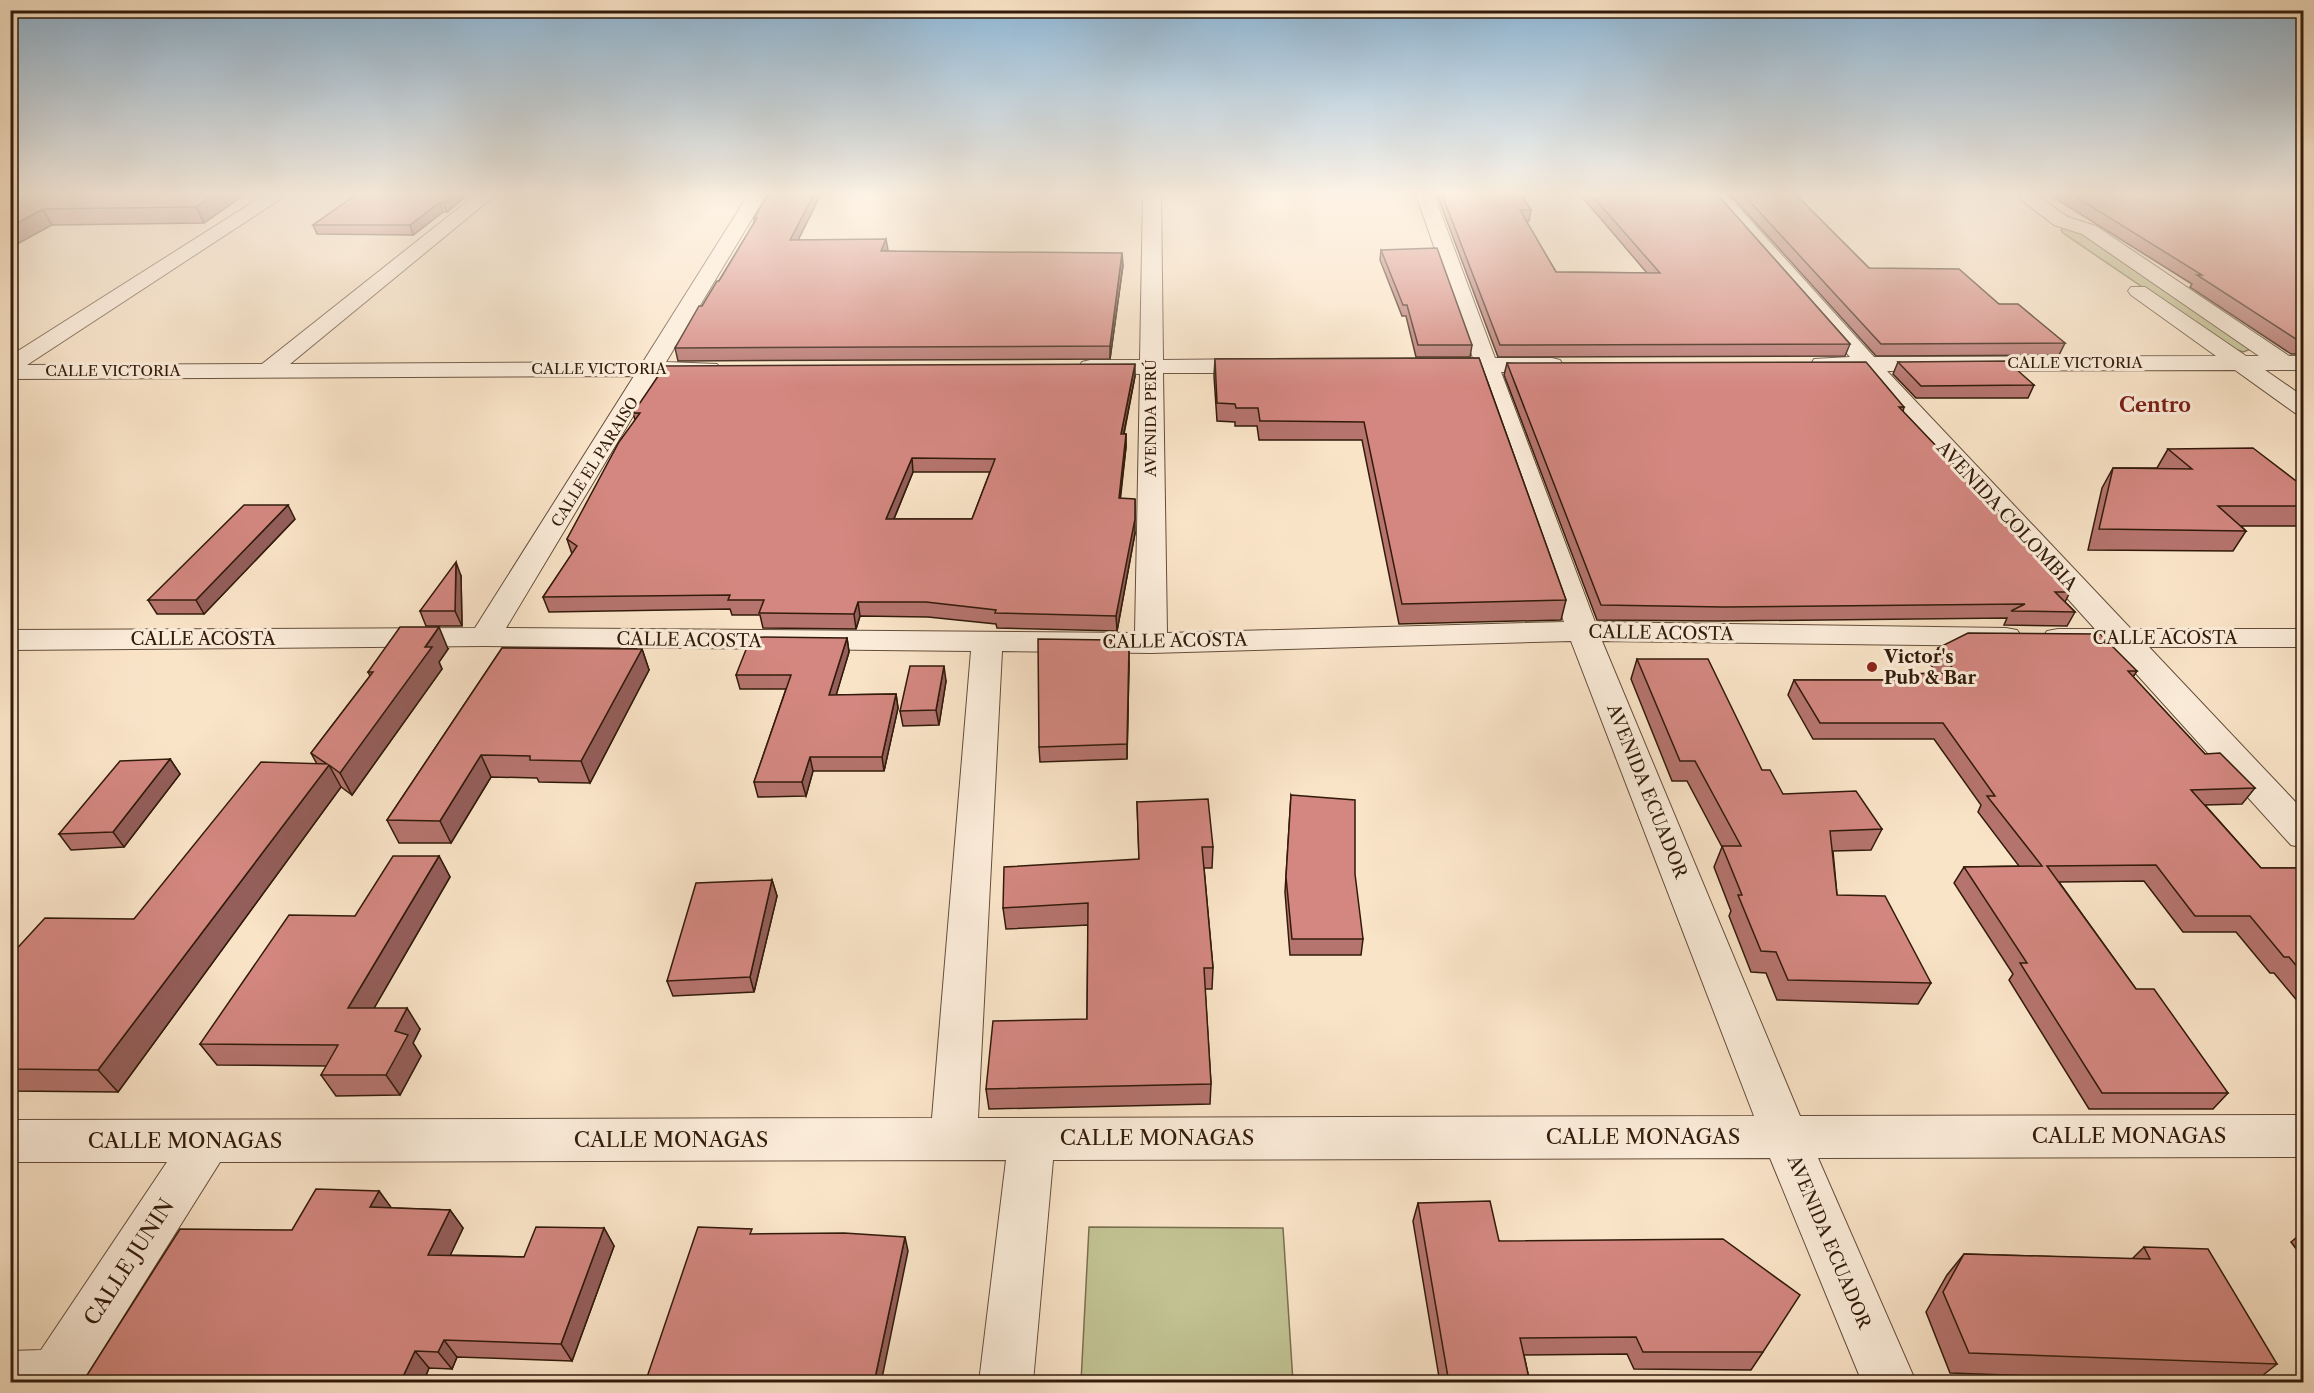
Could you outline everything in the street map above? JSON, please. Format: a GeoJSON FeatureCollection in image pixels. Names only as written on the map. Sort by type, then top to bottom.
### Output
{"type":"FeatureCollection","features":[{"type":"Feature","properties":{"kind":"street"},"geometry":{"type":"LineString","coordinates":[[10,366],[180,257]]}},
{"type":"Feature","properties":{"kind":"street"},"geometry":{"type":"LineString","coordinates":[[267,371],[409,257]]}},
{"type":"Feature","properties":{"kind":"street","name":"CALLE EL PARAISO"},"geometry":{"type":"LineString","coordinates":[[485,638],[720,257]]}},
{"type":"Feature","properties":{"kind":"street","name":"AVENIDA PERÚ"},"geometry":{"type":"LineString","coordinates":[[1151,643],[1152,257]]}},
{"type":"Feature","properties":{"kind":"street","name":"AVENIDA ECUADOR"},"geometry":{"type":"LineString","coordinates":[[1447,257],[1583,632],[1785,1137],[1889,1383]]}},
{"type":"Feature","properties":{"kind":"street","name":"AVENIDA COLOMBIA"},"geometry":{"type":"LineString","coordinates":[[1773,257],[1868,364],[2304,835]]}},
{"type":"Feature","properties":{"kind":"street"},"geometry":{"type":"LineString","coordinates":[[2130,257],[2294,363],[2304,376]]}},
{"type":"Feature","properties":{"kind":"street"},"geometry":{"type":"LineString","coordinates":[[2122,280],[2304,408]]}},
{"type":"Feature","properties":{"kind":"street","name":"CALLE VICTORIA"},"geometry":{"type":"LineString","coordinates":[[1796,364],[2294,363]]}},
{"type":"Feature","properties":{"kind":"street"},"geometry":{"type":"LineString","coordinates":[[1414,366],[1569,365]]}},
{"type":"Feature","properties":{"kind":"street"},"geometry":{"type":"LineString","coordinates":[[1068,367],[1283,366]]}},
{"type":"Feature","properties":{"kind":"street","name":"CALLE VICTORIA"},"geometry":{"type":"LineString","coordinates":[[10,372],[736,368]]}},
{"type":"Feature","properties":{"kind":"street","name":"CALLE ACOSTA"},"geometry":{"type":"LineString","coordinates":[[10,640],[485,638],[1151,643],[1583,632],[2121,639],[2304,638]]}},
{"type":"Feature","properties":{"kind":"street"},"geometry":{"type":"LineString","coordinates":[[954,1139],[987,643]]}},
{"type":"Feature","properties":{"kind":"street","name":"CALLE MONAGAS"},"geometry":{"type":"LineString","coordinates":[[10,1142],[2304,1136]]}},
{"type":"Feature","properties":{"kind":"street"},"geometry":{"type":"LineString","coordinates":[[1006,1383],[1032,1139]]}},
{"type":"Feature","properties":{"kind":"street","name":"CALLE JUNIN"},"geometry":{"type":"LineString","coordinates":[[39,1379],[207,1141]]}},
{"type":"Feature","properties":{"kind":"green space"},"geometry":{"type":"Polygon","coordinates":[[[2098,257],[2115,257],[2251,349],[2243,352],[2232,348],[2098,257]]]}},
{"type":"Feature","properties":{"kind":"green space"},"geometry":{"type":"Polygon","coordinates":[[[1089,1227],[1283,1228],[1293,1382],[1081,1382],[1089,1227]]]}},
{"type":"Feature","properties":{"kind":"building"},"geometry":{"type":"Polygon","coordinates":[[[733,257],[1121,257],[1110,346],[675,348],[699,306],[702,306],[733,257]]]}},
{"type":"Feature","properties":{"kind":"building"},"geometry":{"type":"Polygon","coordinates":[[[1384,257],[1440,257],[1472,345],[1418,345],[1407,305],[1403,305],[1384,257]]]}},
{"type":"Feature","properties":{"kind":"building"},"geometry":{"type":"Polygon","coordinates":[[[1466,257],[1547,257],[1556,272],[1660,273],[1646,257],[1773,257],[1850,344],[1500,345],[1466,257]]]}},
{"type":"Feature","properties":{"kind":"building"},"geometry":{"type":"Polygon","coordinates":[[[1801,257],[1858,257],[1869,268],[1959,269],[1999,304],[2018,304],[2065,343],[1881,344],[1801,257]]]}},
{"type":"Feature","properties":{"kind":"building"},"geometry":{"type":"Polygon","coordinates":[[[2173,257],[2304,257],[2304,341],[2299,341],[2197,275],[2202,275],[2173,257]]]}},
{"type":"Feature","properties":{"kind":"building"},"geometry":{"type":"Polygon","coordinates":[[[1479,358],[1566,600],[1402,604],[1364,422],[1260,421],[1258,408],[1236,408],[1235,404],[1217,403],[1215,359],[1479,358]]]}},
{"type":"Feature","properties":{"kind":"building"},"geometry":{"type":"Polygon","coordinates":[[[2007,361],[2034,385],[1921,386],[1898,362],[2007,361]]]}},
{"type":"Feature","properties":{"kind":"building"},"geometry":{"type":"Polygon","coordinates":[[[1866,362],[1904,407],[1899,407],[2021,535],[2018,535],[2070,592],[2055,592],[2075,612],[2011,611],[2025,604],[1724,607],[1601,605],[1507,363],[1866,362]]]}},
{"type":"Feature","properties":{"kind":"building"},"geometry":{"type":"Polygon","coordinates":[[[1135,364],[1121,434],[1126,434],[1119,498],[1135,499],[1135,519],[1116,616],[995,613],[996,610],[926,602],[858,602],[854,614],[759,613],[764,600],[728,600],[730,595],[543,597],[577,546],[567,539],[619,442],[640,413],[633,413],[665,366],[1135,364]],[[912,458],[886,519],[972,519],[995,459],[912,458]]]}},
{"type":"Feature","properties":{"kind":"building"},"geometry":{"type":"Polygon","coordinates":[[[2253,448],[2304,487],[2304,506],[2218,506],[2246,531],[2099,529],[2113,468],[2192,469],[2168,449],[2253,448]]]}},
{"type":"Feature","properties":{"kind":"building"},"geometry":{"type":"Polygon","coordinates":[[[244,505],[288,505],[196,600],[148,600],[244,505]]]}},
{"type":"Feature","properties":{"kind":"building"},"geometry":{"type":"Polygon","coordinates":[[[456,562],[455,611],[420,611],[456,562]]]}},
{"type":"Feature","properties":{"kind":"building"},"geometry":{"type":"Polygon","coordinates":[[[400,627],[439,627],[425,647],[432,647],[340,773],[329,765],[98,1070],[10,1069],[10,956],[45,918],[134,919],[261,762],[327,764],[311,753],[373,672],[368,672],[400,627]]]}},
{"type":"Feature","properties":{"kind":"building"},"geometry":{"type":"Polygon","coordinates":[[[1968,633],[2100,634],[2137,671],[2128,671],[2205,754],[2220,753],[2255,788],[2191,790],[2261,868],[2304,868],[2304,975],[2289,957],[2284,957],[2250,916],[2195,916],[2156,865],[2047,866],[2136,989],[2154,989],[2228,1093],[2102,1093],[2020,963],[2027,963],[1964,867],[2042,866],[1987,796],[1995,796],[1943,723],[1820,723],[1794,680],[1911,680],[1907,674],[1956,673],[1938,648],[1968,633]]]}},
{"type":"Feature","properties":{"kind":"building"},"geometry":{"type":"Polygon","coordinates":[[[751,637],[847,638],[829,695],[896,694],[882,757],[810,757],[802,782],[754,782],[791,675],[736,675],[751,637]]]}},
{"type":"Feature","properties":{"kind":"building"},"geometry":{"type":"Polygon","coordinates":[[[1038,639],[1112,640],[1110,647],[1129,647],[1127,744],[1039,747],[1038,639]]]}},
{"type":"Feature","properties":{"kind":"building"},"geometry":{"type":"Polygon","coordinates":[[[502,648],[642,649],[581,761],[530,760],[530,756],[481,755],[440,821],[387,820],[502,648]]]}},
{"type":"Feature","properties":{"kind":"building"},"geometry":{"type":"Polygon","coordinates":[[[1637,659],[1708,659],[1762,770],[1770,770],[1783,794],[1856,791],[1882,829],[1830,831],[1837,895],[1885,896],[1931,983],[1788,980],[1776,952],[1761,951],[1738,895],[1742,895],[1722,846],[1741,846],[1695,761],[1680,761],[1637,659]]]}},
{"type":"Feature","properties":{"kind":"building"},"geometry":{"type":"Polygon","coordinates":[[[910,666],[944,666],[936,710],[900,711],[910,666]]]}},
{"type":"Feature","properties":{"kind":"building"},"geometry":{"type":"Polygon","coordinates":[[[170,759],[113,832],[59,834],[120,761],[170,759]]]}},
{"type":"Feature","properties":{"kind":"building"},"geometry":{"type":"Polygon","coordinates":[[[1291,795],[1355,800],[1355,874],[1363,939],[1292,939],[1286,877],[1291,795]]]}},
{"type":"Feature","properties":{"kind":"building"},"geometry":{"type":"Polygon","coordinates":[[[1208,799],[1213,847],[1202,847],[1213,968],[1204,968],[1211,1084],[986,1089],[993,1021],[1087,1019],[1088,903],[1003,908],[1004,867],[1139,859],[1137,802],[1208,799]]]}},
{"type":"Feature","properties":{"kind":"building"},"geometry":{"type":"Polygon","coordinates":[[[393,856],[439,856],[348,1008],[407,1008],[395,1031],[408,1035],[386,1075],[321,1075],[338,1045],[200,1044],[289,915],[355,916],[393,856]]]}},
{"type":"Feature","properties":{"kind":"building"},"geometry":{"type":"Polygon","coordinates":[[[772,880],[750,977],[667,981],[696,883],[772,880]]]}},
{"type":"Feature","properties":{"kind":"building"},"geometry":{"type":"Polygon","coordinates":[[[316,1189],[379,1191],[370,1207],[450,1210],[428,1255],[524,1257],[536,1227],[604,1228],[561,1344],[444,1340],[438,1352],[415,1351],[400,1383],[82,1383],[180,1229],[292,1230],[316,1189]]]}},
{"type":"Feature","properties":{"kind":"building"},"geometry":{"type":"Polygon","coordinates":[[[1490,1201],[1499,1241],[1723,1239],[1800,1295],[1763,1352],[1643,1352],[1636,1337],[1520,1338],[1530,1383],[1449,1383],[1418,1203],[1490,1201]]]}},
{"type":"Feature","properties":{"kind":"building"},"geometry":{"type":"Polygon","coordinates":[[[698,1227],[752,1229],[750,1234],[844,1233],[905,1237],[874,1383],[645,1383],[698,1227]]]}},
{"type":"Feature","properties":{"kind":"building"},"geometry":{"type":"Polygon","coordinates":[[[2144,1247],[2208,1249],[2277,1364],[1969,1353],[1943,1292],[1964,1254],[2150,1259],[2144,1247]]]}},
{"type":"Feature","properties":{"kind":"place","name":"Victor's Pub & Bar"},"geometry":{"type":"Point","coordinates":[1872,667]}},
{"type":"Feature","properties":{"kind":"district","name":"Centro"},"geometry":{"type":"Point","coordinates":[2155,405]}}]}
